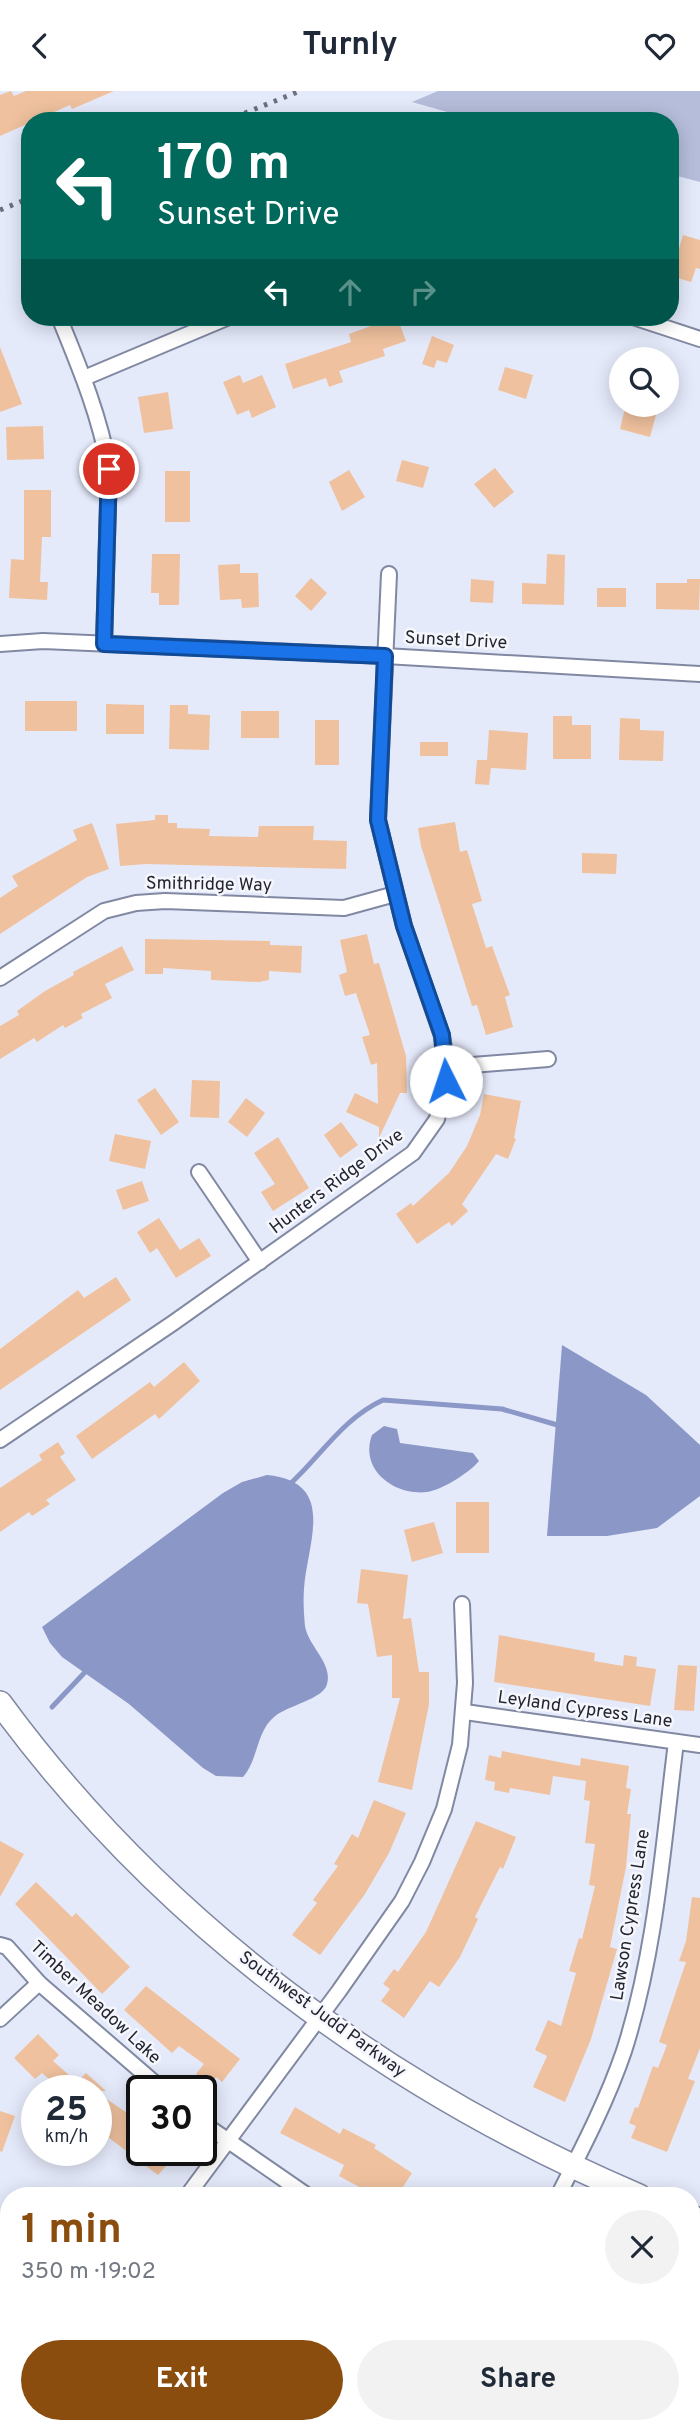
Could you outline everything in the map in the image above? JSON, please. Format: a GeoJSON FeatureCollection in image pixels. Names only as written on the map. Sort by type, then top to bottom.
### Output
{"type":"FeatureCollection","features":[{"type":"Feature","properties":{"kind":"highway","name":"Southwest Judd Parkway"},"geometry":{"type":"LineString","coordinates":[[0,1703],[78,1799],[136,1860],[212,1932],[320,2018],[440,2097],[573,2167],[619,2187]]}},
{"type":"Feature","properties":{"kind":"street"},"geometry":{"type":"LineString","coordinates":[[63,326],[84,378],[105,443],[109,469],[104,644]]}},
{"type":"Feature","properties":{"kind":"street"},"geometry":{"type":"LineString","coordinates":[[84,378],[208,326]]}},
{"type":"Feature","properties":{"kind":"street"},"geometry":{"type":"LineString","coordinates":[[660,326],[700,339]]}},
{"type":"Feature","properties":{"kind":"street","name":"Hunters Ridge Drive"},"geometry":{"type":"LineString","coordinates":[[0,1440],[260,1262],[413,1153],[437,1119],[447,1067],[442,1035],[395,894],[378,820],[388,574]]}},
{"type":"Feature","properties":{"kind":"street","name":"Sunset Drive"},"geometry":{"type":"LineString","coordinates":[[0,644],[43,641],[385,656],[700,674]]}},
{"type":"Feature","properties":{"kind":"street","name":"Smithridge Way"},"geometry":{"type":"LineString","coordinates":[[0,978],[92,917],[136,903],[165,901],[344,908],[395,894]]}},
{"type":"Feature","properties":{"kind":"street"},"geometry":{"type":"LineString","coordinates":[[447,1067],[548,1059]]}},
{"type":"Feature","properties":{"kind":"street"},"geometry":{"type":"LineString","coordinates":[[199,1172],[260,1262]]}},
{"type":"Feature","properties":{"kind":"street"},"geometry":{"type":"LineString","coordinates":[[194,2187],[320,2018],[402,1901],[422,1863],[453,1778],[465,1712],[462,1604]]}},
{"type":"Feature","properties":{"kind":"street","name":"Leyland Cypress Lane"},"geometry":{"type":"LineString","coordinates":[[465,1712],[700,1745]]}},
{"type":"Feature","properties":{"kind":"street","name":"Lawson Cypress Lane"},"geometry":{"type":"LineString","coordinates":[[563,2187],[623,2053],[643,1981],[656,1904],[676,1742]]}},
{"type":"Feature","properties":{"kind":"street","name":"Timber Meadow Lake"},"geometry":{"type":"LineString","coordinates":[[0,1945],[7,1947],[39,1983],[145,2075]]}},
{"type":"Feature","properties":{"kind":"street"},"geometry":{"type":"LineString","coordinates":[[0,2019],[39,1983]]}},
{"type":"Feature","properties":{"kind":"street"},"geometry":{"type":"LineString","coordinates":[[217,2135],[294,2187]]}},
{"type":"Feature","properties":{"kind":"shaded area"},"geometry":{"type":"Polygon","coordinates":[[[438,91],[700,91],[700,182],[679,176],[679,112],[447,112],[412,102],[438,91]]]}},
{"type":"Feature","properties":{"kind":"water"},"geometry":{"type":"Polygon","coordinates":[[[562,1345],[646,1395],[700,1445],[700,1496],[657,1528],[607,1536],[547,1536],[562,1345]]]}},
{"type":"Feature","properties":{"kind":"water"},"geometry":{"type":"Polygon","coordinates":[[[384,1426],[397,1429],[400,1443],[473,1453],[479,1461],[462,1476],[440,1488],[427,1492],[403,1490],[383,1478],[371,1459],[369,1448],[372,1435],[384,1426]]]}},
{"type":"Feature","properties":{"kind":"water"},"geometry":{"type":"Polygon","coordinates":[[[267,1475],[289,1480],[303,1489],[311,1502],[312,1535],[304,1589],[305,1626],[327,1669],[327,1684],[319,1694],[280,1713],[268,1723],[252,1763],[243,1777],[216,1776],[203,1768],[129,1704],[62,1657],[50,1643],[42,1627],[223,1493],[242,1482],[267,1475]]]}},
{"type":"Feature","properties":{"kind":"building"},"geometry":{"type":"Polygon","coordinates":[[[11,91],[14,96],[26,91],[114,91],[72,109],[70,105],[54,112],[21,112],[21,127],[0,136],[0,95],[11,91]]]}},
{"type":"Feature","properties":{"kind":"building"},"geometry":{"type":"Polygon","coordinates":[[[683,235],[700,240],[700,269],[696,268],[691,282],[679,278],[679,249],[683,235]]]}},
{"type":"Feature","properties":{"kind":"building"},"geometry":{"type":"Polygon","coordinates":[[[371,326],[400,326],[406,341],[383,349],[385,356],[339,371],[343,382],[329,387],[326,378],[293,389],[285,364],[351,342],[349,334],[371,326]]]}},
{"type":"Feature","properties":{"kind":"building"},"geometry":{"type":"Polygon","coordinates":[[[432,336],[454,345],[447,363],[437,360],[434,368],[422,364],[432,336]]]}},
{"type":"Feature","properties":{"kind":"building"},"geometry":{"type":"Polygon","coordinates":[[[0,347],[22,404],[0,412],[0,347]]]}},
{"type":"Feature","properties":{"kind":"building"},"geometry":{"type":"Polygon","coordinates":[[[505,367],[533,375],[526,399],[498,390],[505,367]]]}},
{"type":"Feature","properties":{"kind":"building"},"geometry":{"type":"Polygon","coordinates":[[[240,375],[243,383],[262,375],[276,407],[252,418],[249,410],[237,415],[223,382],[240,375]]]}},
{"type":"Feature","properties":{"kind":"building"},"geometry":{"type":"Polygon","coordinates":[[[168,392],[173,429],[144,433],[138,397],[168,392]]]}},
{"type":"Feature","properties":{"kind":"building"},"geometry":{"type":"Polygon","coordinates":[[[623,417],[655,417],[650,437],[620,429],[623,417]]]}},
{"type":"Feature","properties":{"kind":"building"},"geometry":{"type":"Polygon","coordinates":[[[43,426],[44,459],[7,460],[6,427],[43,426]]]}},
{"type":"Feature","properties":{"kind":"building"},"geometry":{"type":"Polygon","coordinates":[[[402,460],[429,467],[423,488],[396,481],[402,460]]]}},
{"type":"Feature","properties":{"kind":"building"},"geometry":{"type":"Polygon","coordinates":[[[495,468],[514,492],[494,508],[474,484],[495,468]]]}},
{"type":"Feature","properties":{"kind":"building"},"geometry":{"type":"Polygon","coordinates":[[[349,470],[365,497],[342,511],[329,482],[349,470]]]}},
{"type":"Feature","properties":{"kind":"building"},"geometry":{"type":"Polygon","coordinates":[[[165,471],[190,471],[190,522],[165,522],[165,471]]]}},
{"type":"Feature","properties":{"kind":"building"},"geometry":{"type":"Polygon","coordinates":[[[24,490],[51,490],[51,537],[42,537],[40,582],[48,582],[47,600],[9,598],[11,559],[24,560],[24,490]]]}},
{"type":"Feature","properties":{"kind":"building"},"geometry":{"type":"Polygon","coordinates":[[[152,554],[180,554],[179,605],[159,605],[159,593],[151,593],[152,554]]]}},
{"type":"Feature","properties":{"kind":"building"},"geometry":{"type":"Polygon","coordinates":[[[547,554],[565,555],[564,605],[522,604],[522,583],[546,584],[547,554]]]}},
{"type":"Feature","properties":{"kind":"building"},"geometry":{"type":"Polygon","coordinates":[[[240,564],[240,573],[258,573],[259,607],[242,608],[241,599],[220,600],[218,565],[240,564]]]}},
{"type":"Feature","properties":{"kind":"building"},"geometry":{"type":"Polygon","coordinates":[[[311,578],[327,593],[311,611],[295,596],[311,578]]]}},
{"type":"Feature","properties":{"kind":"building"},"geometry":{"type":"Polygon","coordinates":[[[471,579],[494,581],[493,603],[470,602],[471,579]]]}},
{"type":"Feature","properties":{"kind":"building"},"geometry":{"type":"Polygon","coordinates":[[[687,579],[700,579],[699,610],[656,609],[656,583],[687,583],[687,579]]]}},
{"type":"Feature","properties":{"kind":"building"},"geometry":{"type":"Polygon","coordinates":[[[597,588],[626,588],[626,607],[597,607],[597,588]]]}},
{"type":"Feature","properties":{"kind":"building"},"geometry":{"type":"Polygon","coordinates":[[[25,701],[77,701],[77,731],[25,731],[25,701]]]}},
{"type":"Feature","properties":{"kind":"building"},"geometry":{"type":"Polygon","coordinates":[[[106,704],[144,705],[144,734],[106,734],[106,704]]]}},
{"type":"Feature","properties":{"kind":"building"},"geometry":{"type":"Polygon","coordinates":[[[170,705],[188,705],[188,714],[210,715],[209,750],[169,749],[170,705]]]}},
{"type":"Feature","properties":{"kind":"building"},"geometry":{"type":"Polygon","coordinates":[[[241,711],[279,711],[279,738],[241,738],[241,711]]]}},
{"type":"Feature","properties":{"kind":"building"},"geometry":{"type":"Polygon","coordinates":[[[553,716],[572,716],[572,725],[591,725],[591,759],[553,759],[553,716]]]}},
{"type":"Feature","properties":{"kind":"building"},"geometry":{"type":"Polygon","coordinates":[[[620,718],[640,719],[640,730],[664,731],[663,761],[619,760],[620,718]]]}},
{"type":"Feature","properties":{"kind":"building"},"geometry":{"type":"Polygon","coordinates":[[[315,720],[339,720],[339,765],[315,765],[315,720]]]}},
{"type":"Feature","properties":{"kind":"building"},"geometry":{"type":"Polygon","coordinates":[[[489,730],[528,733],[526,770],[491,768],[489,785],[475,784],[477,760],[487,760],[489,730]]]}},
{"type":"Feature","properties":{"kind":"building"},"geometry":{"type":"Polygon","coordinates":[[[420,742],[448,742],[448,756],[420,756],[420,742]]]}},
{"type":"Feature","properties":{"kind":"building"},"geometry":{"type":"Polygon","coordinates":[[[155,815],[168,815],[168,823],[177,823],[177,828],[210,829],[209,836],[258,837],[259,826],[314,826],[313,840],[347,841],[346,869],[146,864],[120,866],[116,824],[155,820],[155,815]]]}},
{"type":"Feature","properties":{"kind":"building"},"geometry":{"type":"Polygon","coordinates":[[[455,822],[460,852],[467,850],[482,901],[472,904],[486,948],[492,946],[510,995],[505,997],[513,1027],[486,1035],[477,1005],[472,1006],[421,846],[418,828],[455,822]]]}},
{"type":"Feature","properties":{"kind":"building"},"geometry":{"type":"Polygon","coordinates":[[[92,823],[109,869],[87,877],[0,934],[0,898],[18,886],[12,876],[77,840],[73,830],[92,823]]]}},
{"type":"Feature","properties":{"kind":"building"},"geometry":{"type":"Polygon","coordinates":[[[582,853],[617,854],[616,874],[582,873],[582,853]]]}},
{"type":"Feature","properties":{"kind":"building"},"geometry":{"type":"Polygon","coordinates":[[[367,934],[374,964],[379,963],[406,1056],[407,1093],[400,1093],[379,1138],[379,1127],[346,1112],[355,1093],[378,1104],[377,1063],[371,1065],[362,1037],[370,1035],[356,993],[345,996],[339,975],[347,972],[340,940],[367,934]]]}},
{"type":"Feature","properties":{"kind":"building"},"geometry":{"type":"Polygon","coordinates":[[[145,939],[270,941],[270,945],[302,946],[301,973],[269,971],[269,980],[259,982],[211,980],[211,971],[163,968],[163,974],[145,974],[145,939]]]}},
{"type":"Feature","properties":{"kind":"building"},"geometry":{"type":"Polygon","coordinates":[[[122,946],[134,970],[105,984],[112,998],[81,1014],[83,1018],[65,1028],[63,1025],[37,1042],[34,1038],[0,1059],[0,1026],[19,1015],[17,1011],[45,991],[74,975],[73,972],[122,946]]]}},
{"type":"Feature","properties":{"kind":"building"},"geometry":{"type":"Polygon","coordinates":[[[192,1080],[220,1081],[219,1118],[190,1117],[192,1080]]]}},
{"type":"Feature","properties":{"kind":"building"},"geometry":{"type":"Polygon","coordinates":[[[155,1088],[179,1122],[161,1135],[137,1100],[155,1088]]]}},
{"type":"Feature","properties":{"kind":"building"},"geometry":{"type":"Polygon","coordinates":[[[484,1094],[521,1101],[514,1138],[516,1139],[508,1159],[496,1154],[462,1204],[468,1211],[452,1226],[449,1222],[417,1244],[396,1214],[411,1203],[413,1206],[449,1173],[467,1146],[480,1115],[484,1094]]]}},
{"type":"Feature","properties":{"kind":"building"},"geometry":{"type":"Polygon","coordinates":[[[246,1098],[265,1113],[247,1137],[228,1122],[246,1098]]]}},
{"type":"Feature","properties":{"kind":"building"},"geometry":{"type":"Polygon","coordinates":[[[341,1122],[358,1145],[340,1158],[324,1135],[341,1122]]]}},
{"type":"Feature","properties":{"kind":"building"},"geometry":{"type":"Polygon","coordinates":[[[115,1134],[151,1141],[145,1169],[109,1161],[115,1134]]]}},
{"type":"Feature","properties":{"kind":"building"},"geometry":{"type":"Polygon","coordinates":[[[278,1137],[309,1188],[273,1211],[261,1192],[275,1184],[254,1153],[278,1137]]]}},
{"type":"Feature","properties":{"kind":"building"},"geometry":{"type":"Polygon","coordinates":[[[142,1181],[149,1201],[123,1210],[116,1190],[142,1181]]]}},
{"type":"Feature","properties":{"kind":"building"},"geometry":{"type":"Polygon","coordinates":[[[159,1218],[180,1250],[199,1238],[211,1256],[176,1278],[157,1248],[150,1253],[137,1232],[159,1218]]]}},
{"type":"Feature","properties":{"kind":"building"},"geometry":{"type":"Polygon","coordinates":[[[116,1277],[131,1300],[0,1390],[0,1349],[78,1290],[84,1298],[116,1277]]]}},
{"type":"Feature","properties":{"kind":"building"},"geometry":{"type":"Polygon","coordinates":[[[184,1362],[200,1381],[159,1419],[155,1414],[92,1459],[76,1436],[150,1382],[154,1387],[184,1362]]]}},
{"type":"Feature","properties":{"kind":"building"},"geometry":{"type":"Polygon","coordinates":[[[58,1442],[65,1453],[60,1457],[76,1480],[46,1500],[50,1504],[32,1516],[29,1512],[0,1532],[0,1488],[42,1460],[39,1455],[58,1442]]]}},
{"type":"Feature","properties":{"kind":"building"},"geometry":{"type":"Polygon","coordinates":[[[456,1502],[489,1502],[489,1553],[456,1553],[456,1502]]]}},
{"type":"Feature","properties":{"kind":"building"},"geometry":{"type":"Polygon","coordinates":[[[434,1522],[443,1553],[412,1562],[404,1530],[434,1522]]]}},
{"type":"Feature","properties":{"kind":"building"},"geometry":{"type":"Polygon","coordinates":[[[361,1569],[408,1575],[403,1619],[411,1618],[419,1672],[429,1672],[429,1704],[412,1790],[378,1782],[400,1698],[392,1698],[392,1655],[377,1657],[368,1604],[357,1603],[361,1569]]]}},
{"type":"Feature","properties":{"kind":"building"},"geometry":{"type":"Polygon","coordinates":[[[499,1635],[595,1653],[594,1661],[623,1666],[624,1655],[637,1657],[636,1666],[656,1669],[650,1706],[494,1682],[499,1635]]]}},
{"type":"Feature","properties":{"kind":"building"},"geometry":{"type":"Polygon","coordinates":[[[678,1665],[697,1666],[694,1711],[674,1710],[678,1665]]]}},
{"type":"Feature","properties":{"kind":"building"},"geometry":{"type":"Polygon","coordinates":[[[502,1751],[580,1766],[581,1758],[629,1766],[626,1788],[631,1789],[627,1814],[631,1814],[626,1867],[610,1947],[617,1949],[591,2039],[565,2102],[533,2087],[547,2056],[535,2050],[548,2020],[561,2026],[576,1973],[569,1971],[579,1938],[582,1939],[595,1886],[589,1885],[595,1844],[585,1843],[590,1801],[584,1800],[586,1781],[553,1776],[550,1795],[510,1788],[509,1793],[494,1790],[495,1782],[485,1780],[489,1755],[501,1758],[502,1751]]]}},
{"type":"Feature","properties":{"kind":"building"},"geometry":{"type":"Polygon","coordinates":[[[374,1800],[406,1813],[389,1853],[365,1894],[320,1955],[292,1935],[317,1903],[313,1900],[338,1866],[334,1864],[352,1834],[358,1838],[374,1800]]]}},
{"type":"Feature","properties":{"kind":"building"},"geometry":{"type":"Polygon","coordinates":[[[476,1821],[516,1837],[503,1869],[500,1867],[475,1917],[478,1919],[460,1957],[439,1987],[430,1981],[404,2018],[381,2001],[390,1989],[383,1984],[394,1969],[398,1972],[426,1932],[476,1821]]]}},
{"type":"Feature","properties":{"kind":"building"},"geometry":{"type":"Polygon","coordinates":[[[0,1841],[24,1854],[0,1897],[0,1841]]]}},
{"type":"Feature","properties":{"kind":"building"},"geometry":{"type":"Polygon","coordinates":[[[36,1882],[72,1917],[76,1913],[130,1967],[102,1994],[15,1904],[36,1882]]]}},
{"type":"Feature","properties":{"kind":"building"},"geometry":{"type":"Polygon","coordinates":[[[692,1897],[700,1898],[700,2048],[688,2079],[695,2081],[667,2152],[631,2138],[636,2126],[629,2123],[635,2107],[638,2108],[653,2066],[658,2068],[667,2045],[659,2042],[686,1962],[679,1961],[686,1941],[692,1897]]]}},
{"type":"Feature","properties":{"kind":"building"},"geometry":{"type":"Polygon","coordinates":[[[146,1986],[240,2059],[222,2082],[217,2075],[197,2075],[204,2064],[179,2046],[172,2053],[124,2010],[146,1986]]]}},
{"type":"Feature","properties":{"kind":"building"},"geometry":{"type":"Polygon","coordinates":[[[38,2034],[59,2055],[53,2061],[69,2075],[31,2075],[14,2058],[38,2034]]]}},
{"type":"Feature","properties":{"kind":"building"},"geometry":{"type":"Polygon","coordinates":[[[112,2103],[126,2112],[126,2151],[112,2140],[112,2103]]]}},
{"type":"Feature","properties":{"kind":"building"},"geometry":{"type":"Polygon","coordinates":[[[295,2107],[340,2134],[343,2128],[376,2145],[374,2148],[412,2173],[403,2187],[359,2187],[339,2176],[344,2165],[280,2133],[295,2107]]]}},
{"type":"Feature","properties":{"kind":"building"},"geometry":{"type":"Polygon","coordinates":[[[0,2111],[15,2116],[2,2152],[0,2151],[0,2111]]]}},
{"type":"Feature","properties":{"kind":"building"},"geometry":{"type":"Polygon","coordinates":[[[146,2166],[166,2166],[158,2175],[146,2166]]]}},
{"type":"Feature","properties":{"kind":"waterway"},"geometry":{"type":"LineString","coordinates":[[289,1485],[356,1417],[383,1400],[502,1409],[561,1426]]}},
{"type":"Feature","properties":{"kind":"waterway"},"geometry":{"type":"LineString","coordinates":[[52,1707],[88,1669]]}},
{"type":"Feature","properties":{"kind":"railway"},"geometry":{"type":"LineString","coordinates":[[248,112],[300,91]]}},
{"type":"Feature","properties":{"kind":"railway"},"geometry":{"type":"LineString","coordinates":[[0,210],[21,202]]}},
{"type":"Feature","properties":{"kind":"route"},"geometry":{"type":"LineString","coordinates":[[109,469],[104,644],[385,656],[378,820],[404,926],[442,1035],[447,1067],[446,1081]]}}]}
